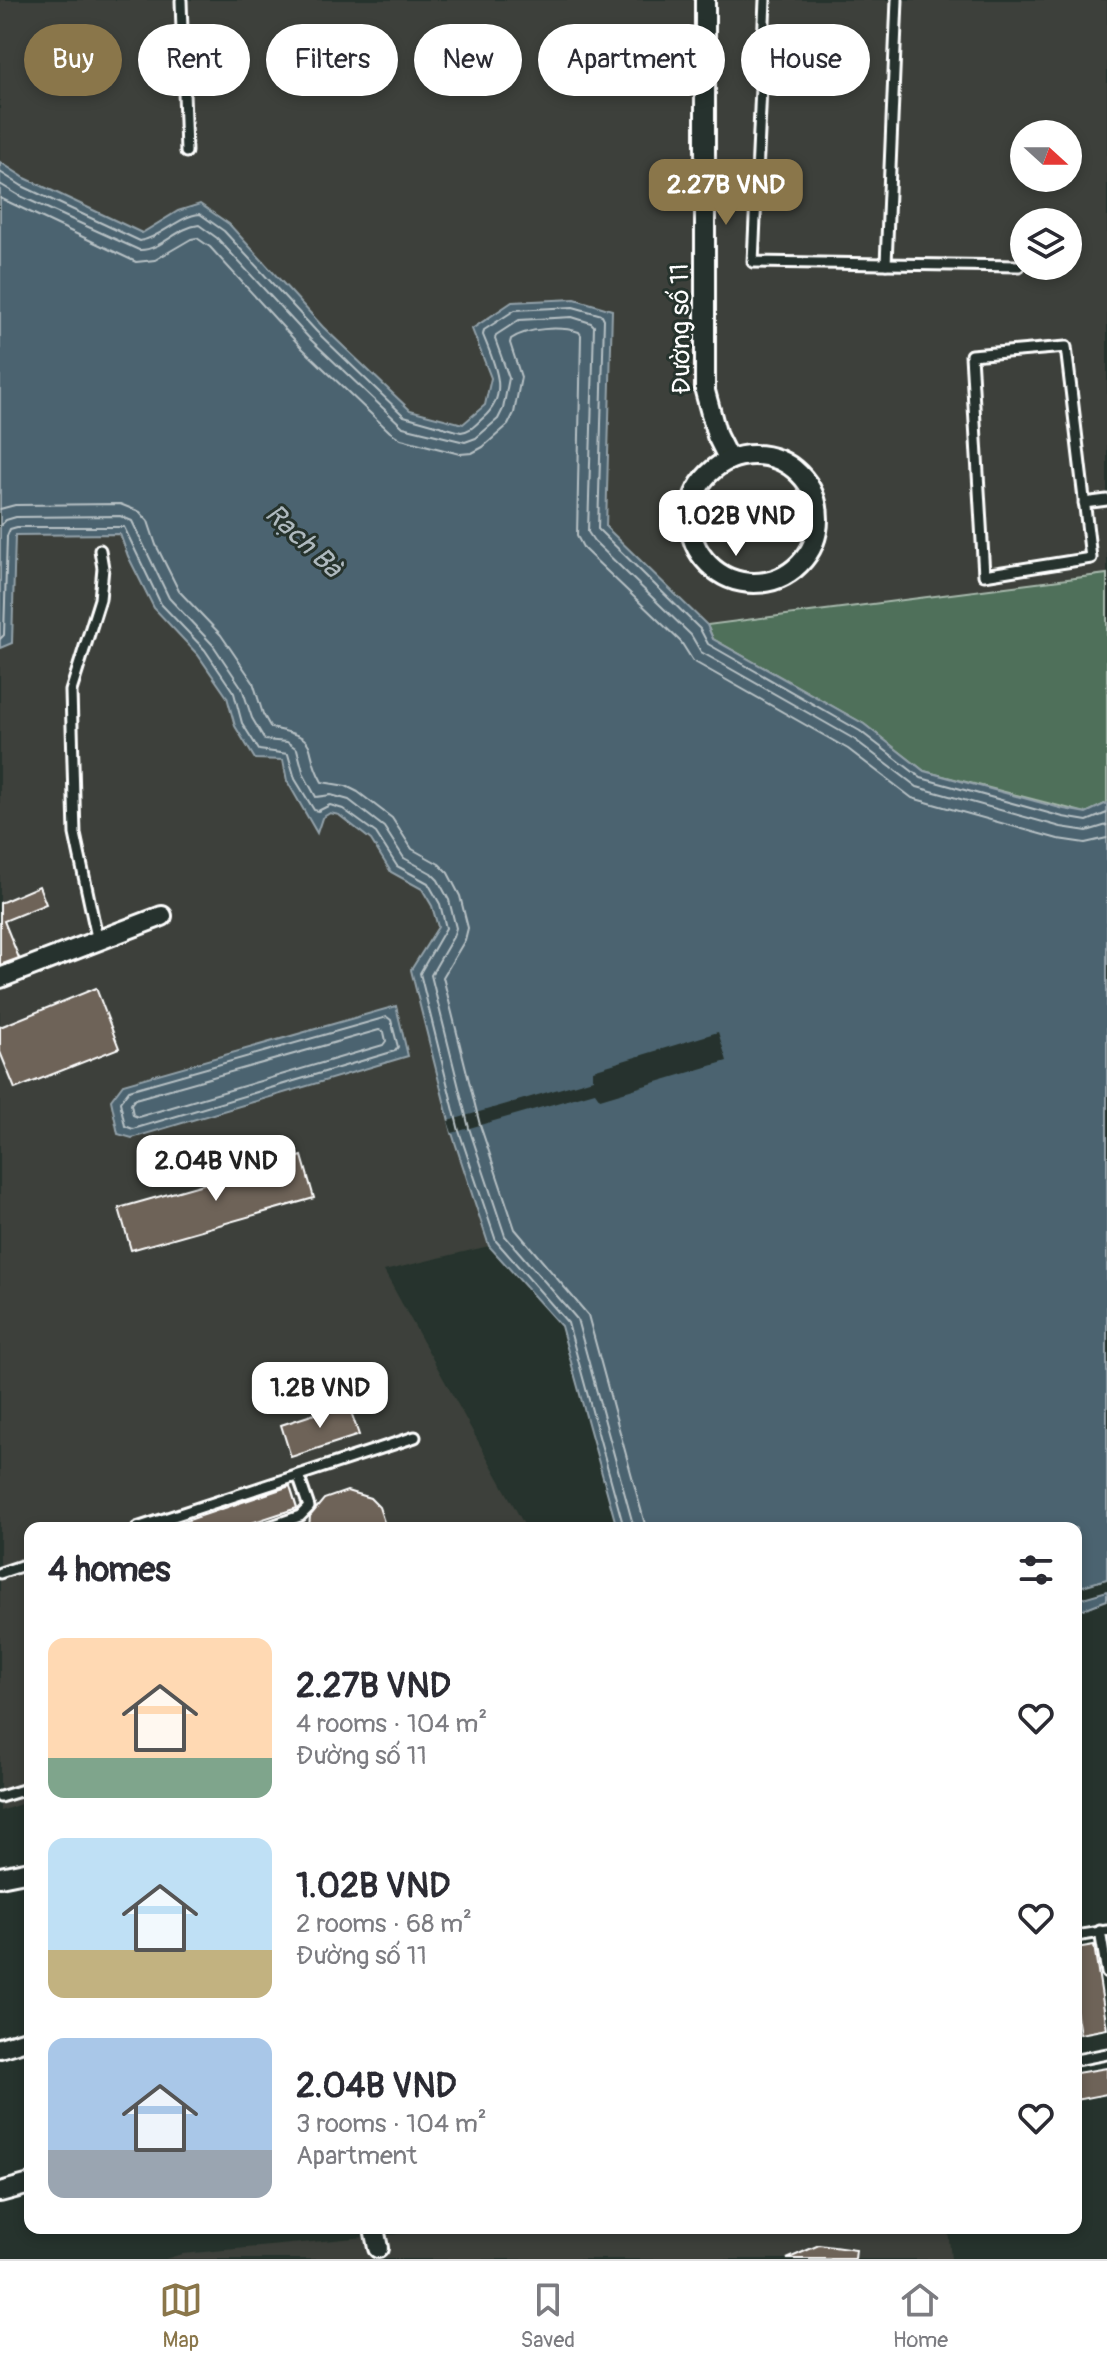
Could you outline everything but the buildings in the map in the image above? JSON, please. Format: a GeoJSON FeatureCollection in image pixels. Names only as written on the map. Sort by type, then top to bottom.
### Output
{"type":"FeatureCollection","features":[{"type":"Feature","properties":{"kind":"street","name":"Đường số 11"},"geometry":{"type":"LineString","coordinates":[[705,0],[705,391],[717,436],[729,460]]}},
{"type":"Feature","properties":{"kind":"street"},"geometry":{"type":"LineString","coordinates":[[756,455],[782,461],[803,477],[816,500],[818,527],[809,552],[791,572],[766,583],[739,582],[715,571],[698,551],[690,525],[693,498],[707,475],[729,460],[756,455]]}},
{"type":"Feature","properties":{"kind":"street"},"geometry":{"type":"LineString","coordinates":[[0,978],[162,916]]}},
{"type":"Feature","properties":{"kind":"street"},"geometry":{"type":"LineString","coordinates":[[0,1877],[24,1872]]}},
{"type":"Feature","properties":{"kind":"street"},"geometry":{"type":"LineString","coordinates":[[0,2048],[24,2041]]}},
{"type":"Feature","properties":{"kind":"street"},"geometry":{"type":"LineString","coordinates":[[0,2192],[24,2186]]}},
{"type":"Feature","properties":{"kind":"street"},"geometry":{"type":"LineString","coordinates":[[375,2234],[378,2248]]}},
{"type":"Feature","properties":{"kind":"lane"},"geometry":{"type":"LineString","coordinates":[[181,0],[186,152]]}},
{"type":"Feature","properties":{"kind":"lane"},"geometry":{"type":"LineString","coordinates":[[765,0],[753,262],[1010,266]]}},
{"type":"Feature","properties":{"kind":"lane"},"geometry":{"type":"LineString","coordinates":[[886,264],[897,0]]}},
{"type":"Feature","properties":{"kind":"lane"},"geometry":{"type":"LineString","coordinates":[[1066,347],[1084,503],[1091,558],[984,575],[971,355],[1066,347]]}},
{"type":"Feature","properties":{"kind":"lane"},"geometry":{"type":"LineString","coordinates":[[1084,503],[1107,500]]}},
{"type":"Feature","properties":{"kind":"lane"},"geometry":{"type":"LineString","coordinates":[[98,942],[75,834],[71,691],[100,599],[103,568],[100,550]]}},
{"type":"Feature","properties":{"kind":"lane"},"geometry":{"type":"LineString","coordinates":[[155,1522],[415,1437]]}},
{"type":"Feature","properties":{"kind":"lane"},"geometry":{"type":"LineString","coordinates":[[283,1522],[300,1516],[309,1507],[298,1475]]}},
{"type":"Feature","properties":{"kind":"lane"},"geometry":{"type":"LineString","coordinates":[[0,1573],[24,1568]]}},
{"type":"Feature","properties":{"kind":"lane"},"geometry":{"type":"LineString","coordinates":[[0,1797],[24,1790]]}},
{"type":"Feature","properties":{"kind":"lane"},"geometry":{"type":"LineString","coordinates":[[1082,1935],[1103,1931],[1107,1973]]}},
{"type":"Feature","properties":{"kind":"lane"},"geometry":{"type":"LineString","coordinates":[[1082,2059],[1107,2054]]}},
{"type":"Feature","properties":{"kind":"shaded area"},"geometry":{"type":"Polygon","coordinates":[[[0,0],[1107,0],[1107,574],[707,625],[606,527],[612,310],[472,329],[491,378],[485,405],[464,424],[410,410],[323,327],[229,224],[200,204],[178,211],[142,233],[25,178],[0,162],[0,0]]]}},
{"type":"Feature","properties":{"kind":"shaded area"},"geometry":{"type":"Polygon","coordinates":[[[120,533],[154,608],[195,650],[227,697],[235,726],[283,760],[287,781],[316,832],[322,818],[329,813],[339,815],[371,840],[391,872],[422,889],[432,906],[438,927],[452,1134],[489,1246],[384,1271],[523,1522],[24,1522],[24,1803],[0,1811],[0,648],[12,643],[15,535],[120,533]]]}},
{"type":"Feature","properties":{"kind":"shaded area"},"geometry":{"type":"Polygon","coordinates":[[[397,2234],[949,2234],[951,2259],[165,2259],[182,2254],[397,2234]]]}},
{"type":"Feature","properties":{"kind":"green space"},"geometry":{"type":"Polygon","coordinates":[[[1107,574],[1107,803],[1086,813],[924,771],[864,724],[713,639],[707,625],[1107,574]]]}},
{"type":"Feature","properties":{"kind":"water","name":"Rạch Bà"},"geometry":{"type":"Polygon","coordinates":[[[0,162],[25,178],[142,233],[178,211],[200,204],[229,224],[323,327],[410,410],[463,424],[485,405],[491,378],[472,329],[512,302],[575,299],[612,310],[606,527],[707,625],[713,639],[864,724],[924,771],[1086,813],[1107,803],[1107,1579],[1082,1586],[1082,1522],[615,1522],[561,1326],[489,1246],[452,1133],[411,970],[438,927],[432,906],[422,889],[391,872],[371,840],[339,815],[330,813],[322,818],[317,833],[287,781],[283,760],[255,759],[235,726],[227,697],[198,655],[154,608],[120,534],[15,535],[12,643],[0,648],[0,162]]]}},
{"type":"Feature","properties":{"kind":"water"},"geometry":{"type":"Polygon","coordinates":[[[396,1006],[408,1056],[132,1138],[118,1134],[111,1100],[123,1084],[396,1006]]]}},
{"type":"Feature","properties":{"kind":"water"},"geometry":{"type":"Polygon","coordinates":[[[1107,1591],[1107,1600],[1082,1610],[1082,1598],[1107,1591]]]}},
{"type":"Feature","properties":{"kind":"pier"},"geometry":{"type":"Polygon","coordinates":[[[718,1032],[727,1061],[600,1099],[595,1092],[452,1133],[448,1121],[593,1079],[593,1070],[718,1032]]]}}]}
